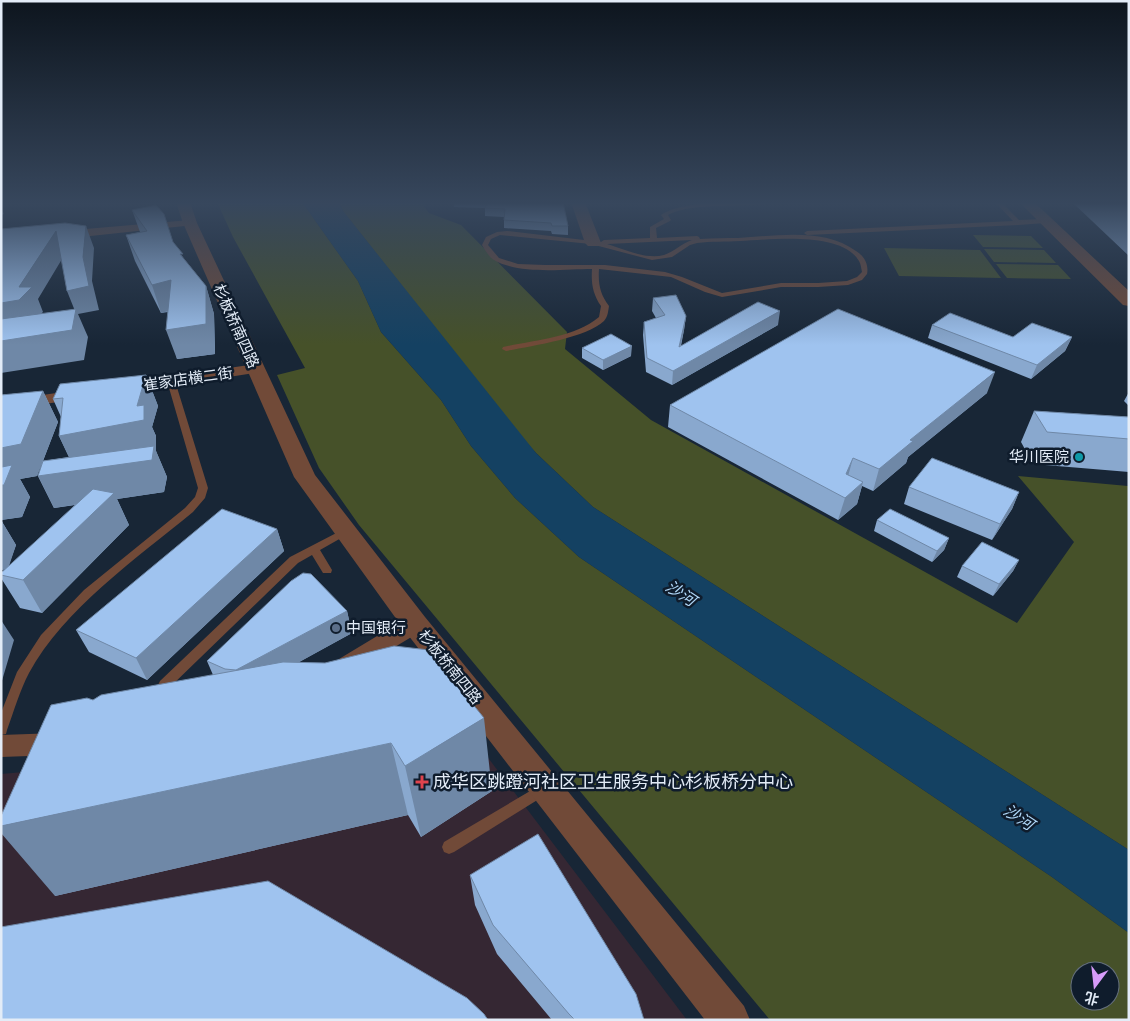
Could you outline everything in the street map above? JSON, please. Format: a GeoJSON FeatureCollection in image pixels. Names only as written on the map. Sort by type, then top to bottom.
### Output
{"type":"FeatureCollection","features":[{"type":"Feature","properties":{"kind":"street","name":"杉板桥南四路"},"geometry":{"type":"LineString","coordinates":[[204,250],[305,477],[416,624],[730,1020]]}},
{"type":"Feature","properties":{"kind":"street"},"geometry":{"type":"LineString","coordinates":[[1075,250],[1129,301]]}},
{"type":"Feature","properties":{"kind":"street","name":"崔家店横二街"},"geometry":{"type":"LineString","coordinates":[[114,390],[256,369]]}},
{"type":"Feature","properties":{"kind":"street"},"geometry":{"type":"LineString","coordinates":[[1,406],[96,392]]}},
{"type":"Feature","properties":{"kind":"street"},"geometry":{"type":"LineString","coordinates":[[326,678],[416,624]]}},
{"type":"Feature","properties":{"kind":"street"},"geometry":{"type":"LineString","coordinates":[[1,746],[75,744]]}},
{"type":"Feature","properties":{"kind":"lane"},"geometry":{"type":"LineString","coordinates":[[489,250],[497,259],[513,264],[537,267],[596,267],[672,276],[710,293],[722,295],[792,284],[825,286],[857,280],[864,275],[865,269],[863,262],[855,253],[849,250]]}},
{"type":"Feature","properties":{"kind":"lane"},"geometry":{"type":"LineString","coordinates":[[617,250],[634,256],[658,258],[674,254],[681,250]]}},
{"type":"Feature","properties":{"kind":"lane"},"geometry":{"type":"LineString","coordinates":[[506,349],[574,332],[591,327],[599,322],[604,316],[605,306],[597,297],[594,287],[596,267]]}},
{"type":"Feature","properties":{"kind":"lane"},"geometry":{"type":"LineString","coordinates":[[1,730],[23,672],[45,638],[88,593],[189,510],[200,498],[203,488],[171,381]]}},
{"type":"Feature","properties":{"kind":"lane"},"geometry":{"type":"LineString","coordinates":[[164,685],[294,560],[346,531]]}},
{"type":"Feature","properties":{"kind":"lane"},"geometry":{"type":"LineString","coordinates":[[314,549],[327,570]]}},
{"type":"Feature","properties":{"kind":"lane"},"geometry":{"type":"LineString","coordinates":[[449,847],[546,788]]}},
{"type":"Feature","properties":{"kind":"shaded area"},"geometry":{"type":"Polygon","coordinates":[[[423,672],[687,1020],[1,1020],[1,774],[159,760],[423,672]]]}},
{"type":"Feature","properties":{"kind":"green space"},"geometry":{"type":"Polygon","coordinates":[[[240,250],[336,250],[358,281],[381,332],[441,400],[471,446],[515,498],[579,557],[1052,877],[1129,933],[1129,1020],[770,1020],[359,525],[319,468],[277,375],[305,368],[240,250]]]}},
{"type":"Feature","properties":{"kind":"green space"},"geometry":{"type":"Polygon","coordinates":[[[373,250],[485,250],[567,332],[565,349],[651,420],[1017,623],[1074,542],[1018,476],[1128,486],[1129,850],[593,507],[536,453],[517,432],[373,250]]]}},
{"type":"Feature","properties":{"kind":"green space"},"geometry":{"type":"Polygon","coordinates":[[[885,250],[980,250],[1001,278],[899,276],[885,250]]]}},
{"type":"Feature","properties":{"kind":"green space"},"geometry":{"type":"Polygon","coordinates":[[[984,250],[1044,250],[1056,263],[994,262],[984,250]]]}},
{"type":"Feature","properties":{"kind":"green space"},"geometry":{"type":"Polygon","coordinates":[[[996,264],[1058,265],[1071,279],[1007,278],[996,264]]]}},
{"type":"Feature","properties":{"kind":"water","name":"沙河"},"geometry":{"type":"Polygon","coordinates":[[[336,250],[374,250],[536,453],[593,507],[1129,850],[1129,933],[1052,877],[579,557],[515,498],[471,446],[441,400],[381,332],[358,281],[336,250]]]}},
{"type":"Feature","properties":{"kind":"building"},"geometry":{"type":"Polygon","coordinates":[[[1,250],[44,250],[19,287],[32,287],[19,300],[1,303],[1,250]]]}},
{"type":"Feature","properties":{"kind":"building"},"geometry":{"type":"Polygon","coordinates":[[[59,250],[84,250],[83,257],[89,286],[67,291],[59,250]]]}},
{"type":"Feature","properties":{"kind":"building"},"geometry":{"type":"Polygon","coordinates":[[[134,250],[179,250],[183,254],[180,254],[206,286],[206,324],[166,330],[171,280],[152,285],[134,250]]]}},
{"type":"Feature","properties":{"kind":"building"},"geometry":{"type":"Polygon","coordinates":[[[676,295],[686,316],[679,347],[758,302],[780,311],[673,371],[647,358],[644,322],[665,315],[653,298],[676,295]]]}},
{"type":"Feature","properties":{"kind":"building"},"geometry":{"type":"Polygon","coordinates":[[[76,309],[72,330],[1,341],[1,319],[76,309]]]}},
{"type":"Feature","properties":{"kind":"building"},"geometry":{"type":"Polygon","coordinates":[[[838,309],[995,372],[910,440],[913,441],[879,469],[853,458],[846,474],[863,482],[845,498],[670,405],[838,309]]]}},
{"type":"Feature","properties":{"kind":"building"},"geometry":{"type":"Polygon","coordinates":[[[950,313],[1013,337],[1032,323],[1072,337],[1037,365],[932,325],[950,313]]]}},
{"type":"Feature","properties":{"kind":"building"},"geometry":{"type":"Polygon","coordinates":[[[611,334],[632,346],[603,360],[582,348],[611,334]]]}},
{"type":"Feature","properties":{"kind":"building"},"geometry":{"type":"Polygon","coordinates":[[[146,375],[137,406],[144,405],[144,420],[59,436],[63,398],[53,399],[60,384],[146,375]]]}},
{"type":"Feature","properties":{"kind":"building"},"geometry":{"type":"Polygon","coordinates":[[[43,391],[21,444],[1,448],[1,395],[43,391]]]}},
{"type":"Feature","properties":{"kind":"building"},"geometry":{"type":"Polygon","coordinates":[[[1034,411],[1129,417],[1129,439],[1047,432],[1034,411]]]}},
{"type":"Feature","properties":{"kind":"building"},"geometry":{"type":"Polygon","coordinates":[[[154,446],[152,460],[38,476],[43,461],[154,446]]]}},
{"type":"Feature","properties":{"kind":"building"},"geometry":{"type":"Polygon","coordinates":[[[932,458],[1019,492],[1000,524],[909,487],[932,458]]]}},
{"type":"Feature","properties":{"kind":"building"},"geometry":{"type":"Polygon","coordinates":[[[1,463],[2,467],[12,465],[4,485],[1,485],[1,463]]]}},
{"type":"Feature","properties":{"kind":"building"},"geometry":{"type":"Polygon","coordinates":[[[93,489],[114,493],[23,580],[1,575],[1,573],[93,489]]]}},
{"type":"Feature","properties":{"kind":"building"},"geometry":{"type":"Polygon","coordinates":[[[222,509],[277,529],[136,658],[76,630],[222,509]]]}},
{"type":"Feature","properties":{"kind":"building"},"geometry":{"type":"Polygon","coordinates":[[[890,509],[949,538],[937,551],[877,520],[890,509]]]}},
{"type":"Feature","properties":{"kind":"building"},"geometry":{"type":"Polygon","coordinates":[[[982,542],[1019,560],[999,584],[962,566],[982,542]]]}},
{"type":"Feature","properties":{"kind":"building"},"geometry":{"type":"Polygon","coordinates":[[[303,573],[311,574],[347,611],[236,670],[225,669],[207,661],[291,581],[303,573]]]}},
{"type":"Feature","properties":{"kind":"building"},"geometry":{"type":"Polygon","coordinates":[[[394,646],[429,650],[484,718],[405,766],[391,743],[1,826],[1,816],[51,705],[87,698],[93,700],[101,695],[283,662],[325,663],[394,646]]]}},
{"type":"Feature","properties":{"kind":"building"},"geometry":{"type":"Polygon","coordinates":[[[538,834],[636,994],[644,1020],[575,1020],[493,925],[470,875],[538,834]]]}},
{"type":"Feature","properties":{"kind":"building"},"geometry":{"type":"Polygon","coordinates":[[[268,881],[467,998],[488,1020],[1,1020],[1,927],[268,881]]]}},
{"type":"Feature","properties":{"kind":"place","name":"华川医院"},"geometry":{"type":"Point","coordinates":[1079,457]}},
{"type":"Feature","properties":{"kind":"place","name":"中国银行"},"geometry":{"type":"Point","coordinates":[336,628]}},
{"type":"Feature","properties":{"kind":"place","name":"成华区跳蹬河社区卫生服务中心杉板桥分中心"},"geometry":{"type":"Point","coordinates":[422,782]}}]}
